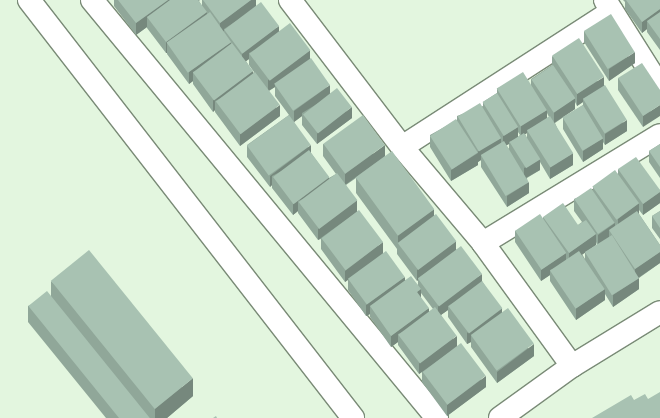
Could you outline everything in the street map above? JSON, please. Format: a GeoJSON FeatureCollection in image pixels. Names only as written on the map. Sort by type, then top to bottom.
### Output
{"type":"FeatureCollection","features":[{"type":"Feature","properties":{"kind":"street"},"geometry":{"type":"LineString","coordinates":[[29,0],[353,418]]}},
{"type":"Feature","properties":{"kind":"street"},"geometry":{"type":"LineString","coordinates":[[92,0],[437,418]]}},
{"type":"Feature","properties":{"kind":"street"},"geometry":{"type":"LineString","coordinates":[[290,0],[402,147],[483,243],[572,366]]}},
{"type":"Feature","properties":{"kind":"street"},"geometry":{"type":"LineString","coordinates":[[402,147],[609,6],[660,87]]}},
{"type":"Feature","properties":{"kind":"street"},"geometry":{"type":"LineString","coordinates":[[483,243],[660,135]]}},
{"type":"Feature","properties":{"kind":"street"},"geometry":{"type":"LineString","coordinates":[[500,418],[572,366],[660,312]]}},
{"type":"Feature","properties":{"kind":"building"},"geometry":{"type":"Polygon","coordinates":[[[118,0],[168,0],[136,23],[118,0]]]}},
{"type":"Feature","properties":{"kind":"building"},"geometry":{"type":"Polygon","coordinates":[[[170,0],[198,0],[207,12],[166,42],[147,17],[170,0]]]}},
{"type":"Feature","properties":{"kind":"building"},"geometry":{"type":"Polygon","coordinates":[[[203,0],[251,0],[220,23],[203,0]]]}},
{"type":"Feature","properties":{"kind":"building"},"geometry":{"type":"Polygon","coordinates":[[[626,0],[660,0],[660,9],[642,22],[626,0]]]}},
{"type":"Feature","properties":{"kind":"building"},"geometry":{"type":"Polygon","coordinates":[[[261,2],[279,26],[242,54],[224,30],[261,2]]]}},
{"type":"Feature","properties":{"kind":"building"},"geometry":{"type":"Polygon","coordinates":[[[210,12],[231,42],[188,73],[167,42],[210,12]]]}},
{"type":"Feature","properties":{"kind":"building"},"geometry":{"type":"Polygon","coordinates":[[[660,12],[660,39],[647,21],[660,12]]]}},
{"type":"Feature","properties":{"kind":"building"},"geometry":{"type":"Polygon","coordinates":[[[611,14],[635,52],[608,69],[584,31],[611,14]]]}},
{"type":"Feature","properties":{"kind":"building"},"geometry":{"type":"Polygon","coordinates":[[[290,23],[310,50],[270,81],[249,54],[290,23]]]}},
{"type":"Feature","properties":{"kind":"building"},"geometry":{"type":"Polygon","coordinates":[[[579,38],[604,77],[577,94],[552,55],[579,38]]]}},
{"type":"Feature","properties":{"kind":"building"},"geometry":{"type":"Polygon","coordinates":[[[232,43],[253,71],[214,100],[193,72],[232,43]]]}},
{"type":"Feature","properties":{"kind":"building"},"geometry":{"type":"Polygon","coordinates":[[[311,58],[330,85],[293,111],[274,84],[311,58]]]}},
{"type":"Feature","properties":{"kind":"building"},"geometry":{"type":"Polygon","coordinates":[[[642,63],[660,90],[660,105],[643,116],[618,78],[642,63]]]}},
{"type":"Feature","properties":{"kind":"building"},"geometry":{"type":"Polygon","coordinates":[[[553,65],[575,98],[554,113],[531,80],[553,65]]]}},
{"type":"Feature","properties":{"kind":"building"},"geometry":{"type":"Polygon","coordinates":[[[255,72],[280,105],[241,134],[216,101],[255,72]]]}},
{"type":"Feature","properties":{"kind":"building"},"geometry":{"type":"Polygon","coordinates":[[[523,72],[547,110],[521,127],[497,88],[523,72]]]}},
{"type":"Feature","properties":{"kind":"building"},"geometry":{"type":"Polygon","coordinates":[[[605,85],[627,120],[605,134],[583,99],[605,85]]]}},
{"type":"Feature","properties":{"kind":"building"},"geometry":{"type":"Polygon","coordinates":[[[337,88],[352,107],[318,133],[303,114],[337,88]]]}},
{"type":"Feature","properties":{"kind":"building"},"geometry":{"type":"Polygon","coordinates":[[[497,93],[518,127],[504,136],[483,102],[497,93]]]}},
{"type":"Feature","properties":{"kind":"building"},"geometry":{"type":"Polygon","coordinates":[[[480,103],[501,138],[479,152],[458,116],[480,103]]]}},
{"type":"Feature","properties":{"kind":"building"},"geometry":{"type":"Polygon","coordinates":[[[583,105],[603,138],[583,151],[562,117],[583,105]]]}},
{"type":"Feature","properties":{"kind":"building"},"geometry":{"type":"Polygon","coordinates":[[[289,115],[311,145],[269,175],[247,146],[289,115]]]}},
{"type":"Feature","properties":{"kind":"building"},"geometry":{"type":"Polygon","coordinates":[[[363,115],[385,145],[345,174],[323,144],[363,115]]]}},
{"type":"Feature","properties":{"kind":"building"},"geometry":{"type":"Polygon","coordinates":[[[550,116],[573,153],[550,168],[527,130],[550,116]]]}},
{"type":"Feature","properties":{"kind":"building"},"geometry":{"type":"Polygon","coordinates":[[[456,119],[478,153],[452,169],[430,136],[456,119]]]}},
{"type":"Feature","properties":{"kind":"building"},"geometry":{"type":"Polygon","coordinates":[[[524,133],[540,159],[526,168],[510,142],[524,133]]]}},
{"type":"Feature","properties":{"kind":"building"},"geometry":{"type":"Polygon","coordinates":[[[504,141],[529,182],[506,196],[481,155],[504,141]]]}},
{"type":"Feature","properties":{"kind":"building"},"geometry":{"type":"Polygon","coordinates":[[[660,144],[660,167],[649,151],[660,144]]]}},
{"type":"Feature","properties":{"kind":"building"},"geometry":{"type":"Polygon","coordinates":[[[309,150],[329,177],[294,204],[273,177],[309,150]]]}},
{"type":"Feature","properties":{"kind":"building"},"geometry":{"type":"Polygon","coordinates":[[[392,151],[434,209],[398,236],[356,177],[392,151]]]}},
{"type":"Feature","properties":{"kind":"building"},"geometry":{"type":"Polygon","coordinates":[[[636,157],[660,190],[660,192],[643,204],[618,169],[636,157]]]}},
{"type":"Feature","properties":{"kind":"building"},"geometry":{"type":"Polygon","coordinates":[[[615,170],[639,203],[616,220],[592,186],[615,170]]]}},
{"type":"Feature","properties":{"kind":"building"},"geometry":{"type":"Polygon","coordinates":[[[337,173],[357,200],[319,229],[299,202],[337,173]]]}},
{"type":"Feature","properties":{"kind":"building"},"geometry":{"type":"Polygon","coordinates":[[[591,188],[614,223],[598,234],[574,199],[591,188]]]}},
{"type":"Feature","properties":{"kind":"building"},"geometry":{"type":"Polygon","coordinates":[[[563,203],[578,225],[586,220],[596,234],[569,253],[543,217],[563,203]]]}},
{"type":"Feature","properties":{"kind":"building"},"geometry":{"type":"Polygon","coordinates":[[[359,210],[383,242],[346,270],[321,238],[359,210]]]}},
{"type":"Feature","properties":{"kind":"building"},"geometry":{"type":"Polygon","coordinates":[[[637,211],[660,245],[660,252],[635,269],[609,230],[637,211]]]}},
{"type":"Feature","properties":{"kind":"building"},"geometry":{"type":"Polygon","coordinates":[[[660,211],[660,228],[652,216],[660,211]]]}},
{"type":"Feature","properties":{"kind":"building"},"geometry":{"type":"Polygon","coordinates":[[[436,214],[456,241],[418,270],[398,243],[436,214]]]}},
{"type":"Feature","properties":{"kind":"building"},"geometry":{"type":"Polygon","coordinates":[[[540,214],[566,253],[541,270],[515,231],[540,214]]]}},
{"type":"Feature","properties":{"kind":"building"},"geometry":{"type":"Polygon","coordinates":[[[612,235],[639,278],[612,295],[585,252],[612,235]]]}},
{"type":"Feature","properties":{"kind":"building"},"geometry":{"type":"Polygon","coordinates":[[[461,246],[482,274],[439,306],[418,278],[461,246]]]}},
{"type":"Feature","properties":{"kind":"building"},"geometry":{"type":"Polygon","coordinates":[[[89,250],[193,378],[155,409],[51,281],[89,250]]]}},
{"type":"Feature","properties":{"kind":"building"},"geometry":{"type":"Polygon","coordinates":[[[386,251],[405,277],[367,305],[348,279],[386,251]]]}},
{"type":"Feature","properties":{"kind":"building"},"geometry":{"type":"Polygon","coordinates":[[[579,251],[605,289],[576,309],[550,271],[579,251]]]}},
{"type":"Feature","properties":{"kind":"building"},"geometry":{"type":"Polygon","coordinates":[[[411,276],[421,289],[417,292],[429,308],[391,336],[370,306],[411,276]]]}},
{"type":"Feature","properties":{"kind":"building"},"geometry":{"type":"Polygon","coordinates":[[[482,281],[502,308],[469,333],[448,306],[482,281]]]}},
{"type":"Feature","properties":{"kind":"building"},"geometry":{"type":"Polygon","coordinates":[[[47,291],[150,418],[119,418],[28,306],[47,291]]]}},
{"type":"Feature","properties":{"kind":"building"},"geometry":{"type":"Polygon","coordinates":[[[435,307],[457,336],[420,363],[398,335],[435,307]]]}},
{"type":"Feature","properties":{"kind":"building"},"geometry":{"type":"Polygon","coordinates":[[[508,308],[534,344],[497,371],[471,335],[508,308]]]}},
{"type":"Feature","properties":{"kind":"building"},"geometry":{"type":"Polygon","coordinates":[[[461,343],[486,376],[447,405],[423,372],[461,343]]]}},
{"type":"Feature","properties":{"kind":"building"},"geometry":{"type":"Polygon","coordinates":[[[660,392],[660,418],[592,418],[631,395],[634,400],[645,394],[648,399],[660,392]]]}}]}
